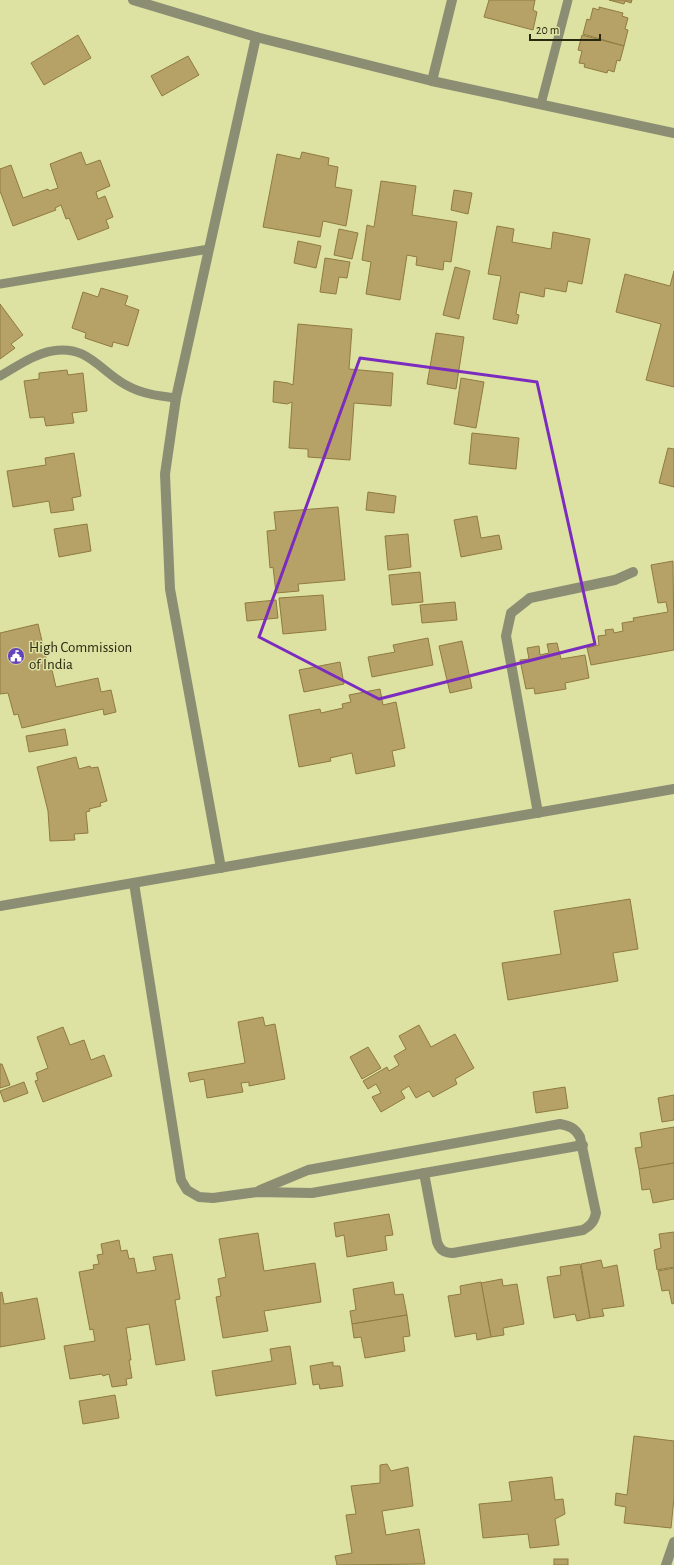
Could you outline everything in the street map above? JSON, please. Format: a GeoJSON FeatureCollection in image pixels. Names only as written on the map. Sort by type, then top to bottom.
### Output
{"type":"FeatureCollection","features":[{"type":"Feature","properties":{"kind":"street"},"geometry":{"type":"LineString","coordinates":[[133,0],[256,37],[432,81],[674,133]]}},
{"type":"Feature","properties":{"kind":"street"},"geometry":{"type":"LineString","coordinates":[[432,81],[452,0]]}},
{"type":"Feature","properties":{"kind":"street"},"geometry":{"type":"LineString","coordinates":[[221,868],[170,589],[166,474],[176,398],[256,37]]}},
{"type":"Feature","properties":{"kind":"street"},"geometry":{"type":"LineString","coordinates":[[538,813],[506,636],[511,613],[530,598],[614,580],[633,572]]}},
{"type":"Feature","properties":{"kind":"street"},"geometry":{"type":"LineString","coordinates":[[0,906],[674,789]]}},
{"type":"Feature","properties":{"kind":"street"},"geometry":{"type":"LineString","coordinates":[[134,883],[181,1180],[187,1190],[199,1197],[213,1198],[257,1192],[312,1194],[583,1145]]}},
{"type":"Feature","properties":{"kind":"street"},"geometry":{"type":"LineString","coordinates":[[257,1192],[308,1170],[560,1124],[569,1126],[576,1130],[580,1137],[583,1145],[596,1213],[590,1226],[583,1230],[446,1253],[440,1249],[437,1242],[424,1173]]}},
{"type":"Feature","properties":{"kind":"street"},"geometry":{"type":"LineString","coordinates":[[666,1565],[674,1542]]}},
{"type":"Feature","properties":{"kind":"lane"},"geometry":{"type":"LineString","coordinates":[[541,104],[568,0]]}},
{"type":"Feature","properties":{"kind":"lane"},"geometry":{"type":"LineString","coordinates":[[0,284],[209,249]]}},
{"type":"Feature","properties":{"kind":"lane"},"geometry":{"type":"LineString","coordinates":[[0,376],[34,357],[52,351],[68,350],[88,356],[125,385],[142,393],[176,398]]}},
{"type":"Feature","properties":{"kind":"highlighted area"},"geometry":{"type":"Polygon","coordinates":[[[360,358],[537,382],[595,644],[379,699],[259,637],[360,358]]]}},
{"type":"Feature","properties":{"kind":"building"},"geometry":{"type":"Polygon","coordinates":[[[489,0],[535,0],[533,10],[537,12],[533,30],[484,17],[489,0]]]}},
{"type":"Feature","properties":{"kind":"building"},"geometry":{"type":"Polygon","coordinates":[[[609,0],[632,0],[631,3],[625,1],[624,4],[609,0]]]}},
{"type":"Feature","properties":{"kind":"building"},"geometry":{"type":"Polygon","coordinates":[[[599,7],[623,13],[622,16],[628,18],[625,29],[628,30],[624,46],[583,34],[587,19],[590,20],[593,8],[599,10],[599,7]]]}},
{"type":"Feature","properties":{"kind":"building"},"geometry":{"type":"Polygon","coordinates":[[[78,35],[91,58],[44,85],[31,63],[78,35]]]}},
{"type":"Feature","properties":{"kind":"building"},"geometry":{"type":"Polygon","coordinates":[[[582,35],[624,46],[620,61],[617,60],[614,72],[608,70],[607,73],[584,67],[585,64],[579,63],[582,51],[578,50],[582,35]]]}},
{"type":"Feature","properties":{"kind":"building"},"geometry":{"type":"Polygon","coordinates":[[[188,56],[199,75],[162,96],[151,76],[188,56]]]}},
{"type":"Feature","properties":{"kind":"building"},"geometry":{"type":"Polygon","coordinates":[[[81,152],[86,165],[100,160],[110,186],[96,192],[98,199],[105,196],[113,217],[106,220],[109,228],[78,240],[69,218],[66,219],[61,205],[55,208],[56,210],[13,226],[0,191],[0,169],[11,165],[23,198],[48,189],[49,191],[58,188],[50,164],[81,152]]]}},
{"type":"Feature","properties":{"kind":"building"},"geometry":{"type":"Polygon","coordinates":[[[302,152],[329,158],[328,165],[338,167],[335,187],[352,190],[346,226],[323,221],[320,237],[263,227],[277,154],[300,159],[302,152]]]}},
{"type":"Feature","properties":{"kind":"building"},"geometry":{"type":"Polygon","coordinates":[[[381,181],[416,186],[412,215],[457,222],[451,262],[444,261],[443,270],[416,265],[417,257],[407,255],[400,300],[366,294],[371,262],[362,260],[367,225],[374,227],[381,181]]]}},
{"type":"Feature","properties":{"kind":"building"},"geometry":{"type":"Polygon","coordinates":[[[454,190],[472,193],[468,214],[451,210],[454,190]]]}},
{"type":"Feature","properties":{"kind":"building"},"geometry":{"type":"Polygon","coordinates":[[[497,226],[514,229],[512,242],[551,249],[553,232],[590,239],[582,284],[568,281],[566,292],[545,288],[544,297],[520,292],[516,314],[519,315],[517,324],[493,319],[501,276],[488,274],[497,226]]]}},
{"type":"Feature","properties":{"kind":"building"},"geometry":{"type":"Polygon","coordinates":[[[339,229],[358,233],[352,259],[334,255],[339,229]]]}},
{"type":"Feature","properties":{"kind":"building"},"geometry":{"type":"Polygon","coordinates":[[[298,241],[321,246],[316,268],[294,263],[298,241]]]}},
{"type":"Feature","properties":{"kind":"building"},"geometry":{"type":"Polygon","coordinates":[[[325,258],[350,262],[347,278],[339,277],[336,294],[320,292],[325,258]]]}},
{"type":"Feature","properties":{"kind":"building"},"geometry":{"type":"Polygon","coordinates":[[[455,267],[470,271],[459,319],[443,315],[455,267]]]}},
{"type":"Feature","properties":{"kind":"building"},"geometry":{"type":"Polygon","coordinates":[[[674,271],[674,387],[646,380],[661,324],[616,312],[625,274],[670,286],[674,271]]]}},
{"type":"Feature","properties":{"kind":"building"},"geometry":{"type":"Polygon","coordinates":[[[101,288],[128,296],[125,305],[139,310],[128,346],[113,342],[112,347],[85,338],[86,333],[72,328],[83,292],[98,297],[101,288]]]}},
{"type":"Feature","properties":{"kind":"building"},"geometry":{"type":"Polygon","coordinates":[[[0,304],[23,335],[11,344],[15,348],[0,359],[0,304]]]}},
{"type":"Feature","properties":{"kind":"building"},"geometry":{"type":"Polygon","coordinates":[[[298,324],[352,329],[349,369],[393,373],[391,406],[354,403],[350,460],[308,457],[308,449],[289,448],[292,402],[287,404],[273,402],[274,381],[293,385],[298,324]]]}},
{"type":"Feature","properties":{"kind":"building"},"geometry":{"type":"Polygon","coordinates":[[[436,333],[464,337],[456,389],[427,384],[436,333]]]}},
{"type":"Feature","properties":{"kind":"building"},"geometry":{"type":"Polygon","coordinates":[[[67,370],[68,375],[83,373],[87,411],[72,413],[74,423],[46,426],[44,417],[30,418],[24,381],[39,379],[39,373],[67,370]]]}},
{"type":"Feature","properties":{"kind":"building"},"geometry":{"type":"Polygon","coordinates":[[[461,378],[484,382],[476,428],[454,424],[461,378]]]}},
{"type":"Feature","properties":{"kind":"building"},"geometry":{"type":"Polygon","coordinates":[[[472,433],[519,438],[516,469],[469,464],[472,433]]]}},
{"type":"Feature","properties":{"kind":"building"},"geometry":{"type":"Polygon","coordinates":[[[668,448],[674,449],[674,487],[659,483],[668,448]]]}},
{"type":"Feature","properties":{"kind":"building"},"geometry":{"type":"Polygon","coordinates":[[[74,453],[81,496],[72,498],[74,510],[51,513],[49,501],[13,507],[7,471],[46,465],[45,458],[74,453]]]}},
{"type":"Feature","properties":{"kind":"building"},"geometry":{"type":"Polygon","coordinates":[[[368,492],[396,496],[394,513],[366,510],[368,492]]]}},
{"type":"Feature","properties":{"kind":"building"},"geometry":{"type":"Polygon","coordinates":[[[338,507],[345,580],[298,584],[299,591],[276,593],[273,567],[270,568],[267,531],[276,530],[274,512],[338,507]]]}},
{"type":"Feature","properties":{"kind":"building"},"geometry":{"type":"Polygon","coordinates":[[[477,516],[481,538],[499,535],[502,549],[461,557],[454,520],[477,516]]]}},
{"type":"Feature","properties":{"kind":"building"},"geometry":{"type":"Polygon","coordinates":[[[87,524],[91,551],[59,557],[54,529],[87,524]]]}},
{"type":"Feature","properties":{"kind":"building"},"geometry":{"type":"Polygon","coordinates":[[[408,534],[411,567],[388,570],[385,536],[408,534]]]}},
{"type":"Feature","properties":{"kind":"building"},"geometry":{"type":"Polygon","coordinates":[[[673,561],[674,650],[591,665],[587,648],[599,645],[598,636],[606,635],[605,630],[613,629],[614,633],[623,631],[622,623],[634,621],[633,618],[668,612],[666,602],[658,603],[651,565],[673,561]]]}},
{"type":"Feature","properties":{"kind":"building"},"geometry":{"type":"Polygon","coordinates":[[[420,572],[423,602],[392,605],[389,575],[420,572]]]}},
{"type":"Feature","properties":{"kind":"building"},"geometry":{"type":"Polygon","coordinates":[[[323,595],[326,630],[283,634],[279,598],[323,595]]]}},
{"type":"Feature","properties":{"kind":"building"},"geometry":{"type":"Polygon","coordinates":[[[276,600],[278,618],[247,621],[245,603],[276,600]]]}},
{"type":"Feature","properties":{"kind":"building"},"geometry":{"type":"Polygon","coordinates":[[[455,602],[457,620],[422,623],[420,605],[455,602]]]}},
{"type":"Feature","properties":{"kind":"building"},"geometry":{"type":"Polygon","coordinates":[[[38,624],[49,671],[52,670],[56,687],[98,678],[101,692],[111,690],[116,712],[104,715],[103,709],[22,728],[18,714],[14,715],[8,693],[0,694],[0,633],[38,624]]]}},
{"type":"Feature","properties":{"kind":"building"},"geometry":{"type":"Polygon","coordinates":[[[428,638],[433,665],[372,677],[368,657],[395,652],[393,645],[428,638]]]}},
{"type":"Feature","properties":{"kind":"building"},"geometry":{"type":"Polygon","coordinates":[[[462,641],[472,688],[450,693],[439,646],[462,641]]]}},
{"type":"Feature","properties":{"kind":"building"},"geometry":{"type":"Polygon","coordinates":[[[557,643],[561,659],[585,655],[589,678],[565,683],[566,689],[535,694],[534,688],[526,689],[520,660],[529,659],[527,648],[539,646],[540,655],[549,653],[547,644],[557,643]]]}},
{"type":"Feature","properties":{"kind":"building"},"geometry":{"type":"Polygon","coordinates":[[[340,662],[344,684],[304,692],[299,670],[340,662]]]}},
{"type":"Feature","properties":{"kind":"building"},"geometry":{"type":"Polygon","coordinates":[[[380,689],[383,705],[396,702],[405,748],[392,751],[395,766],[356,774],[352,753],[330,758],[331,761],[299,767],[289,715],[320,709],[321,713],[343,708],[342,704],[351,702],[349,695],[380,689]]]}},
{"type":"Feature","properties":{"kind":"building"},"geometry":{"type":"Polygon","coordinates":[[[65,729],[68,745],[29,752],[26,736],[65,729]]]}},
{"type":"Feature","properties":{"kind":"building"},"geometry":{"type":"Polygon","coordinates":[[[76,757],[79,769],[90,766],[91,768],[98,767],[107,801],[100,803],[101,806],[89,809],[90,811],[86,812],[88,833],[74,834],[75,840],[50,841],[48,811],[37,767],[76,757]]]}},
{"type":"Feature","properties":{"kind":"building"},"geometry":{"type":"Polygon","coordinates":[[[630,899],[638,949],[613,953],[618,981],[508,1000],[502,963],[561,954],[554,911],[630,899]]]}},
{"type":"Feature","properties":{"kind":"building"},"geometry":{"type":"Polygon","coordinates":[[[263,1017],[265,1026],[275,1024],[285,1079],[249,1086],[249,1082],[241,1083],[243,1092],[207,1098],[204,1079],[190,1082],[188,1073],[245,1063],[238,1022],[263,1017]]]}},
{"type":"Feature","properties":{"kind":"building"},"geometry":{"type":"Polygon","coordinates":[[[419,1025],[431,1047],[455,1034],[474,1068],[455,1079],[457,1084],[433,1097],[429,1091],[416,1098],[409,1086],[401,1091],[405,1098],[381,1112],[372,1097],[381,1093],[376,1084],[368,1089],[363,1081],[387,1067],[389,1071],[399,1065],[394,1056],[406,1049],[399,1036],[419,1025]]]}},
{"type":"Feature","properties":{"kind":"building"},"geometry":{"type":"Polygon","coordinates":[[[63,1027],[70,1045],[84,1040],[91,1060],[104,1055],[112,1076],[43,1102],[35,1081],[38,1080],[36,1073],[48,1068],[37,1037],[63,1027]]]}},
{"type":"Feature","properties":{"kind":"building"},"geometry":{"type":"Polygon","coordinates":[[[368,1047],[381,1068],[362,1079],[350,1057],[368,1047]]]}},
{"type":"Feature","properties":{"kind":"building"},"geometry":{"type":"Polygon","coordinates":[[[0,1064],[2,1064],[10,1085],[0,1088],[0,1064]]]}},
{"type":"Feature","properties":{"kind":"building"},"geometry":{"type":"Polygon","coordinates":[[[24,1082],[28,1093],[4,1102],[0,1091],[24,1082]]]}},
{"type":"Feature","properties":{"kind":"building"},"geometry":{"type":"Polygon","coordinates":[[[565,1087],[568,1108],[536,1113],[533,1092],[565,1087]]]}},
{"type":"Feature","properties":{"kind":"building"},"geometry":{"type":"Polygon","coordinates":[[[674,1095],[674,1120],[662,1122],[658,1098],[674,1095]]]}},
{"type":"Feature","properties":{"kind":"building"},"geometry":{"type":"Polygon","coordinates":[[[674,1127],[674,1163],[639,1169],[635,1148],[642,1147],[640,1133],[674,1127]]]}},
{"type":"Feature","properties":{"kind":"building"},"geometry":{"type":"Polygon","coordinates":[[[674,1163],[674,1199],[653,1203],[650,1189],[642,1190],[639,1169],[674,1163]]]}},
{"type":"Feature","properties":{"kind":"building"},"geometry":{"type":"Polygon","coordinates":[[[389,1214],[393,1235],[385,1236],[387,1250],[347,1257],[344,1235],[336,1237],[334,1223],[389,1214]]]}},
{"type":"Feature","properties":{"kind":"building"},"geometry":{"type":"Polygon","coordinates":[[[674,1232],[674,1267],[657,1270],[654,1250],[661,1248],[659,1234],[674,1232]]]}},
{"type":"Feature","properties":{"kind":"building"},"geometry":{"type":"Polygon","coordinates":[[[258,1233],[264,1271],[315,1263],[321,1302],[264,1311],[268,1331],[223,1338],[216,1297],[221,1296],[218,1279],[226,1277],[219,1239],[258,1233]]]}},
{"type":"Feature","properties":{"kind":"building"},"geometry":{"type":"Polygon","coordinates":[[[119,1240],[121,1251],[127,1250],[129,1259],[134,1258],[137,1273],[156,1270],[153,1257],[172,1254],[180,1299],[175,1300],[185,1360],[156,1365],[149,1324],[126,1328],[132,1378],[126,1379],[127,1385],[112,1387],[109,1374],[103,1376],[102,1374],[70,1379],[64,1346],[95,1341],[93,1329],[90,1330],[79,1272],[94,1269],[93,1265],[99,1264],[97,1255],[103,1254],[101,1244],[119,1240]]]}},
{"type":"Feature","properties":{"kind":"building"},"geometry":{"type":"Polygon","coordinates":[[[601,1260],[603,1268],[617,1265],[624,1306],[602,1309],[604,1316],[590,1318],[581,1264],[601,1260]]]}},
{"type":"Feature","properties":{"kind":"building"},"geometry":{"type":"Polygon","coordinates":[[[580,1264],[590,1318],[577,1321],[575,1314],[554,1318],[547,1277],[561,1275],[560,1267],[580,1264]]]}},
{"type":"Feature","properties":{"kind":"building"},"geometry":{"type":"Polygon","coordinates":[[[674,1268],[674,1303],[672,1304],[669,1290],[662,1291],[658,1271],[674,1268]]]}},
{"type":"Feature","properties":{"kind":"building"},"geometry":{"type":"Polygon","coordinates":[[[502,1279],[503,1286],[517,1284],[524,1324],[503,1328],[504,1335],[491,1337],[481,1283],[502,1279]]]}},
{"type":"Feature","properties":{"kind":"building"},"geometry":{"type":"Polygon","coordinates":[[[393,1282],[395,1295],[403,1294],[407,1315],[352,1324],[350,1311],[356,1310],[353,1289],[393,1282]]]}},
{"type":"Feature","properties":{"kind":"building"},"geometry":{"type":"Polygon","coordinates":[[[481,1282],[491,1337],[477,1340],[476,1333],[455,1337],[448,1296],[461,1294],[460,1286],[481,1282]]]}},
{"type":"Feature","properties":{"kind":"building"},"geometry":{"type":"Polygon","coordinates":[[[2,1292],[4,1304],[37,1298],[45,1339],[0,1347],[0,1293],[2,1292]]]}},
{"type":"Feature","properties":{"kind":"building"},"geometry":{"type":"Polygon","coordinates":[[[407,1315],[410,1336],[403,1337],[405,1351],[365,1358],[361,1337],[354,1338],[352,1324],[407,1315]]]}},
{"type":"Feature","properties":{"kind":"building"},"geometry":{"type":"Polygon","coordinates":[[[290,1346],[296,1384],[216,1396],[212,1371],[272,1361],[270,1349],[290,1346]]]}},
{"type":"Feature","properties":{"kind":"building"},"geometry":{"type":"Polygon","coordinates":[[[333,1362],[333,1366],[340,1366],[343,1386],[320,1389],[319,1384],[313,1385],[310,1366],[333,1362]]]}},
{"type":"Feature","properties":{"kind":"building"},"geometry":{"type":"Polygon","coordinates":[[[115,1395],[119,1418],[83,1424],[79,1401],[115,1395]]]}},
{"type":"Feature","properties":{"kind":"building"},"geometry":{"type":"Polygon","coordinates":[[[634,1436],[674,1441],[674,1498],[671,1528],[624,1523],[626,1507],[615,1505],[616,1493],[627,1495],[634,1436]]]}},
{"type":"Feature","properties":{"kind":"building"},"geometry":{"type":"Polygon","coordinates":[[[387,1464],[391,1471],[408,1467],[413,1506],[382,1511],[386,1535],[419,1529],[425,1564],[337,1565],[335,1556],[352,1553],[346,1515],[356,1514],[351,1486],[380,1483],[380,1465],[387,1464]]]}},
{"type":"Feature","properties":{"kind":"building"},"geometry":{"type":"Polygon","coordinates":[[[552,1477],[555,1500],[563,1499],[565,1514],[555,1519],[559,1545],[530,1548],[528,1534],[483,1538],[479,1504],[512,1501],[509,1482],[552,1477]]]}},
{"type":"Feature","properties":{"kind":"building"},"geometry":{"type":"Polygon","coordinates":[[[554,1559],[568,1559],[568,1565],[554,1565],[554,1559]]]}},
{"type":"Feature","properties":{"kind":"place","name":"High Commission of India"},"geometry":{"type":"Point","coordinates":[16,656]}}]}
